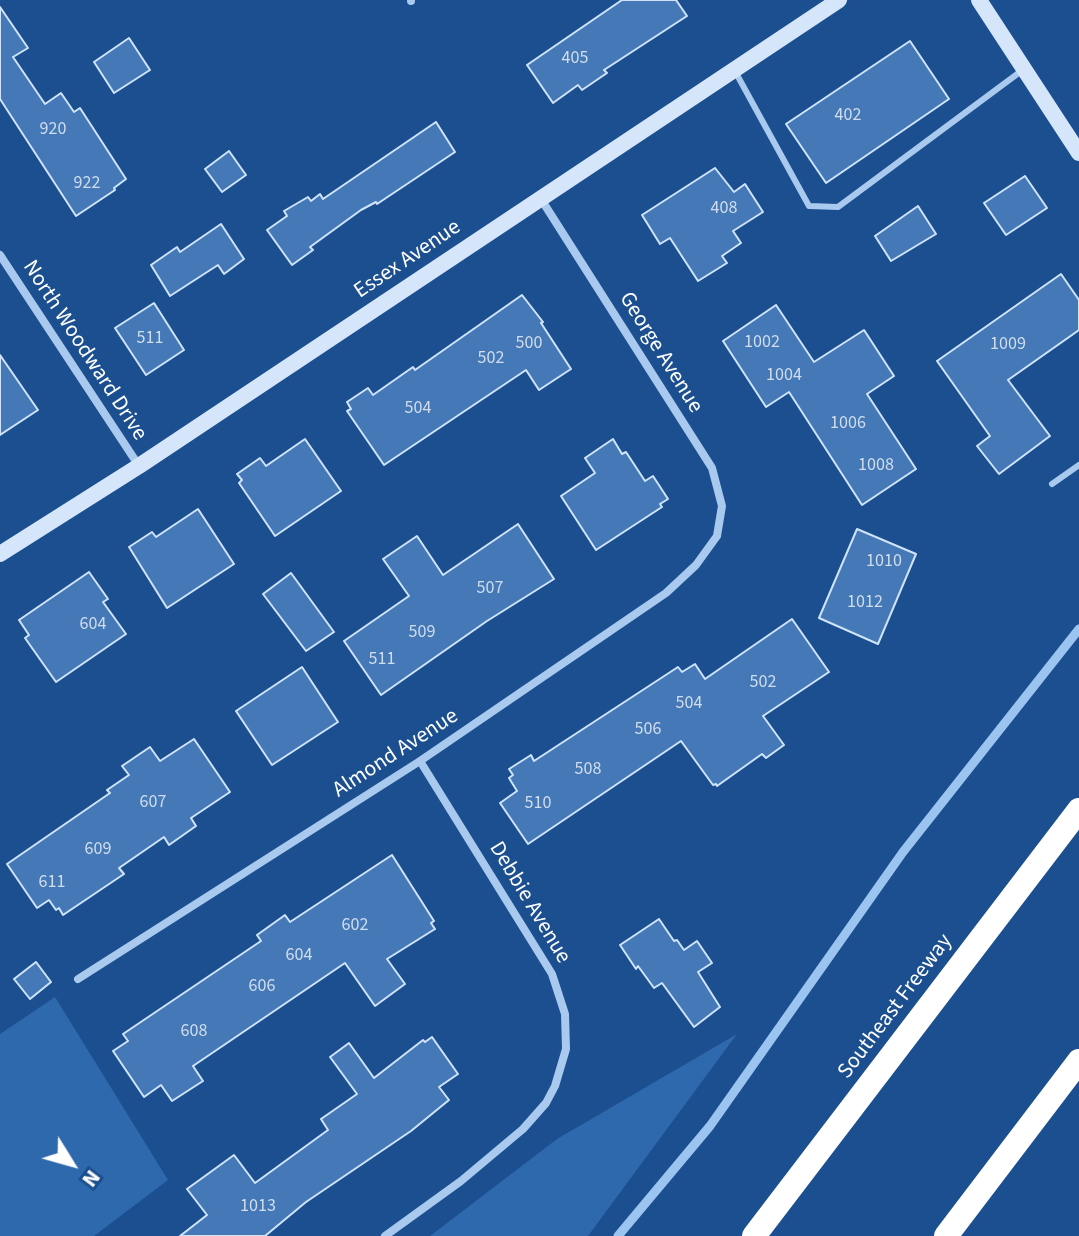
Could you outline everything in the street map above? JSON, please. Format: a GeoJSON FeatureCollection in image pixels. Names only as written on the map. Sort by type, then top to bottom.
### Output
{"type":"FeatureCollection","features":[{"type":"Feature","properties":{"kind":"highway","name":"Southeast Freeway"},"geometry":{"type":"LineString","coordinates":[[754,1236],[1079,810]]}},
{"type":"Feature","properties":{"kind":"highway"},"geometry":{"type":"LineString","coordinates":[[946,1236],[1079,1061]]}},
{"type":"Feature","properties":{"kind":"street","name":"Essex Avenue"},"geometry":{"type":"LineString","coordinates":[[0,554],[139,466],[839,0]]}},
{"type":"Feature","properties":{"kind":"street"},"geometry":{"type":"LineString","coordinates":[[979,0],[1079,153]]}},
{"type":"Feature","properties":{"kind":"street","name":"George Avenue"},"geometry":{"type":"LineString","coordinates":[[541,199],[712,468],[722,506],[717,536]]}},
{"type":"Feature","properties":{"kind":"street","name":"North Woodward Drive"},"geometry":{"type":"LineString","coordinates":[[0,255],[139,466]]}},
{"type":"Feature","properties":{"kind":"street","name":"Almond Avenue"},"geometry":{"type":"LineString","coordinates":[[78,979],[420,761],[666,593],[696,565],[717,536]]}},
{"type":"Feature","properties":{"kind":"street","name":"Debbie Avenue"},"geometry":{"type":"LineString","coordinates":[[385,1236],[461,1181],[523,1129],[546,1103],[555,1086],[566,1049],[565,1014],[552,974],[420,761]]}},
{"type":"Feature","properties":{"kind":"lane"},"geometry":{"type":"LineString","coordinates":[[734,69],[809,206],[838,207],[1024,69]]}},
{"type":"Feature","properties":{"kind":"lane"},"geometry":{"type":"LineString","coordinates":[[1052,484],[1079,465]]}},
{"type":"Feature","properties":{"kind":"shaded area"},"geometry":{"type":"Polygon","coordinates":[[[55,997],[168,1180],[94,1236],[0,1236],[0,1034],[55,997]]]}},
{"type":"Feature","properties":{"kind":"shaded area"},"geometry":{"type":"Polygon","coordinates":[[[737,1034],[588,1236],[430,1236],[557,1139],[737,1034]]]}},
{"type":"Feature","properties":{"kind":"building"},"geometry":{"type":"Polygon","coordinates":[[[622,0],[676,0],[687,16],[604,70],[607,73],[582,90],[578,85],[553,103],[527,65],[622,0]]]}},
{"type":"Feature","properties":{"kind":"building"},"geometry":{"type":"Polygon","coordinates":[[[0,7],[28,48],[13,57],[45,104],[61,93],[74,112],[80,108],[126,179],[76,216],[0,99],[0,7]]]}},
{"type":"Feature","properties":{"kind":"building"},"geometry":{"type":"Polygon","coordinates":[[[129,38],[150,70],[114,93],[94,62],[129,38]]]}},
{"type":"Feature","properties":{"kind":"building"},"geometry":{"type":"Polygon","coordinates":[[[910,41],[949,99],[826,183],[786,124],[910,41]]]}},
{"type":"Feature","properties":{"kind":"building"},"geometry":{"type":"Polygon","coordinates":[[[436,122],[455,152],[377,204],[361,210],[310,247],[313,250],[292,265],[267,230],[287,216],[284,211],[308,197],[311,201],[320,194],[323,199],[436,122]]]}},
{"type":"Feature","properties":{"kind":"building"},"geometry":{"type":"Polygon","coordinates":[[[229,151],[246,175],[222,192],[205,169],[229,151]]]}},
{"type":"Feature","properties":{"kind":"building"},"geometry":{"type":"Polygon","coordinates":[[[715,168],[734,192],[745,184],[763,212],[733,231],[741,243],[722,256],[727,263],[698,281],[670,238],[660,244],[642,215],[715,168]]]}},
{"type":"Feature","properties":{"kind":"building"},"geometry":{"type":"Polygon","coordinates":[[[1025,176],[1047,208],[1006,235],[984,203],[1025,176]]]}},
{"type":"Feature","properties":{"kind":"building"},"geometry":{"type":"Polygon","coordinates":[[[918,206],[936,234],[891,261],[875,236],[918,206]]]}},
{"type":"Feature","properties":{"kind":"building"},"geometry":{"type":"Polygon","coordinates":[[[221,224],[244,259],[224,274],[218,265],[170,296],[151,265],[177,247],[180,252],[221,224]]]}},
{"type":"Feature","properties":{"kind":"building"},"geometry":{"type":"Polygon","coordinates":[[[1061,274],[1079,300],[1079,330],[1008,380],[1050,436],[999,474],[977,446],[990,436],[937,361],[1061,274]]]}},
{"type":"Feature","properties":{"kind":"building"},"geometry":{"type":"Polygon","coordinates":[[[522,295],[543,322],[571,369],[539,390],[526,370],[384,465],[347,411],[351,409],[347,402],[368,388],[373,395],[413,367],[415,370],[522,295]]]}},
{"type":"Feature","properties":{"kind":"building"},"geometry":{"type":"Polygon","coordinates":[[[154,303],[184,350],[146,375],[115,328],[154,303]]]}},
{"type":"Feature","properties":{"kind":"building"},"geometry":{"type":"Polygon","coordinates":[[[776,305],[814,362],[864,330],[894,376],[867,394],[916,469],[862,505],[789,392],[766,407],[723,341],[776,305]]]}},
{"type":"Feature","properties":{"kind":"building"},"geometry":{"type":"Polygon","coordinates":[[[0,355],[38,410],[0,435],[0,355]]]}},
{"type":"Feature","properties":{"kind":"building"},"geometry":{"type":"Polygon","coordinates":[[[305,439],[341,491],[275,536],[239,483],[242,480],[237,474],[260,458],[266,466],[305,439]]]}},
{"type":"Feature","properties":{"kind":"building"},"geometry":{"type":"Polygon","coordinates":[[[613,439],[622,454],[626,452],[645,481],[653,476],[668,499],[660,504],[662,507],[596,550],[561,496],[595,473],[585,458],[613,439]]]}},
{"type":"Feature","properties":{"kind":"building"},"geometry":{"type":"Polygon","coordinates":[[[198,509],[234,564],[167,608],[129,547],[152,532],[156,537],[198,509]]]}},
{"type":"Feature","properties":{"kind":"building"},"geometry":{"type":"Polygon","coordinates":[[[518,524],[554,579],[487,621],[381,695],[344,641],[409,596],[383,559],[417,536],[443,575],[518,524]]]}},
{"type":"Feature","properties":{"kind":"building"},"geometry":{"type":"Polygon","coordinates":[[[857,529],[916,554],[878,644],[819,618],[857,529]]]}},
{"type":"Feature","properties":{"kind":"building"},"geometry":{"type":"Polygon","coordinates":[[[89,572],[108,599],[103,602],[126,634],[56,682],[25,638],[29,635],[19,620],[89,572]]]}},
{"type":"Feature","properties":{"kind":"building"},"geometry":{"type":"Polygon","coordinates":[[[291,573],[334,632],[306,651],[263,594],[291,573]]]}},
{"type":"Feature","properties":{"kind":"building"},"geometry":{"type":"Polygon","coordinates":[[[792,619],[829,672],[763,716],[784,745],[766,758],[762,754],[717,786],[713,785],[681,741],[528,844],[500,803],[517,791],[509,778],[513,775],[509,769],[531,755],[534,761],[678,667],[682,672],[695,664],[705,679],[792,619]]]}},
{"type":"Feature","properties":{"kind":"building"},"geometry":{"type":"Polygon","coordinates":[[[302,667],[338,722],[272,765],[236,711],[302,667]]]}},
{"type":"Feature","properties":{"kind":"building"},"geometry":{"type":"Polygon","coordinates":[[[194,739],[230,792],[191,818],[196,826],[169,845],[164,837],[119,868],[124,874],[63,915],[49,900],[37,908],[7,864],[110,793],[107,790],[129,775],[122,766],[150,747],[160,761],[194,739]]]}},
{"type":"Feature","properties":{"kind":"building"},"geometry":{"type":"Polygon","coordinates":[[[392,855],[434,921],[431,923],[435,929],[387,959],[405,984],[375,1006],[345,963],[193,1066],[203,1081],[172,1101],[161,1085],[144,1097],[113,1051],[128,1041],[123,1034],[261,941],[257,935],[285,915],[290,922],[392,855]]]}},
{"type":"Feature","properties":{"kind":"building"},"geometry":{"type":"Polygon","coordinates":[[[659,919],[684,950],[697,941],[712,963],[698,972],[720,1007],[694,1027],[662,983],[654,988],[620,945],[659,919]]]}},
{"type":"Feature","properties":{"kind":"building"},"geometry":{"type":"Polygon","coordinates":[[[36,962],[51,982],[30,999],[14,979],[36,962]]]}},
{"type":"Feature","properties":{"kind":"building"},"geometry":{"type":"Polygon","coordinates":[[[432,1037],[458,1074],[439,1087],[449,1100],[411,1131],[306,1202],[265,1236],[180,1236],[207,1215],[187,1189],[234,1155],[255,1183],[328,1130],[321,1119],[357,1094],[330,1057],[349,1043],[374,1078],[423,1040],[425,1042],[432,1037]]]}},
{"type":"Feature","properties":{"kind":"waterway"},"geometry":{"type":"LineString","coordinates":[[618,1236],[710,1126],[903,852],[1079,629]]}}]}
